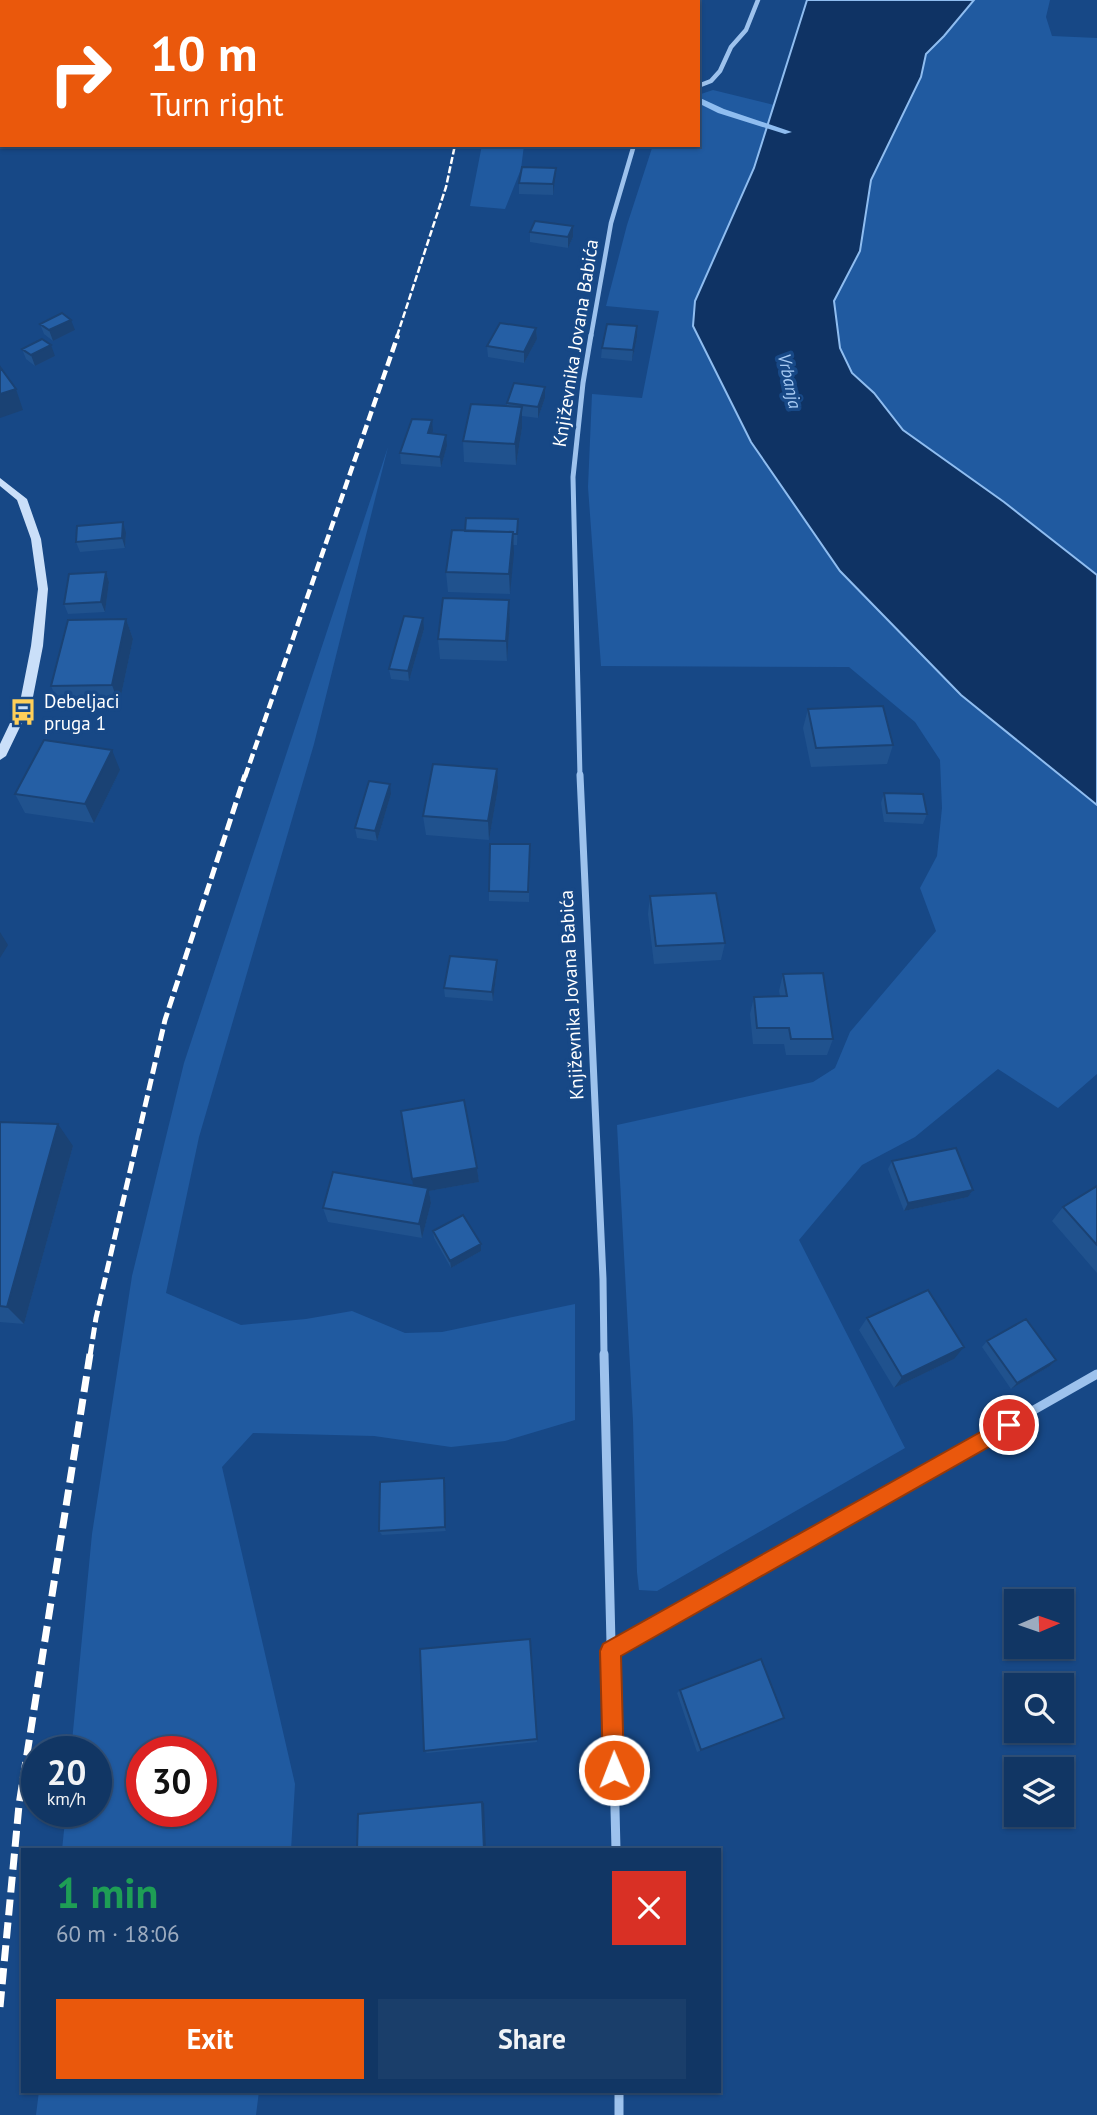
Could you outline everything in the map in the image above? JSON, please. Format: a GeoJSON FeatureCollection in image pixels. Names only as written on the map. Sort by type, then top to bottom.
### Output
{"type":"FeatureCollection","features":[{"type":"Feature","properties":{"kind":"street"},"geometry":{"type":"LineString","coordinates":[[700,86],[711,81],[720,71],[731,47],[746,30],[758,0]]}},
{"type":"Feature","properties":{"kind":"street","name":"Književnika Jovana Babića"},"geometry":{"type":"LineString","coordinates":[[616,1848],[603,1279],[582,849],[573,477],[583,383],[611,223],[633,147]]}},
{"type":"Feature","properties":{"kind":"street"},"geometry":{"type":"LineString","coordinates":[[0,481],[22,499],[36,539],[43,589],[37,646],[26,702],[0,756]]}},
{"type":"Feature","properties":{"kind":"street"},"geometry":{"type":"LineString","coordinates":[[610,1651],[1097,1374]]}},
{"type":"Feature","properties":{"kind":"street"},"geometry":{"type":"LineString","coordinates":[[618,2093],[619,2115]]}},
{"type":"Feature","properties":{"kind":"shaded area"},"geometry":{"type":"Polygon","coordinates":[[[975,0],[1050,0],[1046,17],[1052,36],[1097,38],[1097,575],[1004,502],[903,430],[874,393],[852,373],[840,348],[834,301],[860,251],[871,180],[921,77],[926,54],[975,0]]]}},
{"type":"Feature","properties":{"kind":"shaded area"},"geometry":{"type":"Polygon","coordinates":[[[713,90],[774,105],[754,168],[695,301],[751,442],[840,571],[961,695],[1097,805],[1097,1074],[1058,1108],[998,1069],[915,1137],[862,1165],[799,1240],[905,1448],[657,1591],[639,1590],[637,1572],[633,1421],[617,1125],[813,1082],[835,1068],[850,1032],[936,931],[920,888],[937,856],[942,808],[940,760],[915,722],[849,667],[601,666],[588,487],[592,394],[642,398],[659,311],[606,306],[627,225],[652,147],[700,147],[700,94],[713,90]]]}},
{"type":"Feature","properties":{"kind":"shaded area"},"geometry":{"type":"Polygon","coordinates":[[[482,147],[524,147],[521,169],[505,209],[470,206],[482,147]]]}},
{"type":"Feature","properties":{"kind":"shaded area"},"geometry":{"type":"Polygon","coordinates":[[[388,447],[314,744],[199,1137],[166,1293],[241,1325],[306,1319],[352,1311],[405,1333],[442,1332],[575,1304],[575,1420],[505,1441],[451,1447],[374,1436],[253,1433],[222,1467],[295,1784],[291,1848],[62,1848],[64,1827],[112,1827],[112,1736],[73,1736],[92,1534],[132,1276],[184,1063],[388,447]]]}},
{"type":"Feature","properties":{"kind":"shaded area"},"geometry":{"type":"Polygon","coordinates":[[[39,2093],[259,2093],[256,2115],[36,2115],[39,2093]]]}},
{"type":"Feature","properties":{"kind":"water","name":"Vrbanja"},"geometry":{"type":"Polygon","coordinates":[[[807,0],[974,0],[926,54],[921,77],[871,180],[860,251],[834,301],[840,348],[852,373],[874,393],[903,430],[1004,502],[1097,575],[1097,805],[961,695],[840,571],[751,442],[693,326],[695,301],[754,168],[807,0]]]}},
{"type":"Feature","properties":{"kind":"building"},"geometry":{"type":"Polygon","coordinates":[[[522,167],[556,168],[553,184],[519,183],[522,167]]]}},
{"type":"Feature","properties":{"kind":"building"},"geometry":{"type":"Polygon","coordinates":[[[535,221],[573,226],[568,237],[530,232],[535,221]]]}},
{"type":"Feature","properties":{"kind":"building"},"geometry":{"type":"Polygon","coordinates":[[[62,313],[71,320],[49,330],[40,324],[62,313]]]}},
{"type":"Feature","properties":{"kind":"building"},"geometry":{"type":"Polygon","coordinates":[[[500,323],[536,328],[524,352],[487,346],[500,323]]]}},
{"type":"Feature","properties":{"kind":"building"},"geometry":{"type":"Polygon","coordinates":[[[607,324],[637,326],[633,350],[602,348],[607,324]]]}},
{"type":"Feature","properties":{"kind":"building"},"geometry":{"type":"Polygon","coordinates":[[[42,339],[51,345],[31,355],[22,349],[42,339]]]}},
{"type":"Feature","properties":{"kind":"building"},"geometry":{"type":"Polygon","coordinates":[[[0,367],[16,389],[0,394],[0,367]]]}},
{"type":"Feature","properties":{"kind":"building"},"geometry":{"type":"Polygon","coordinates":[[[514,383],[545,387],[538,407],[507,403],[514,383]]]}},
{"type":"Feature","properties":{"kind":"building"},"geometry":{"type":"Polygon","coordinates":[[[471,404],[522,407],[515,444],[463,441],[471,404]]]}},
{"type":"Feature","properties":{"kind":"building"},"geometry":{"type":"Polygon","coordinates":[[[412,419],[432,420],[428,433],[446,435],[440,457],[400,453],[412,419]]]}},
{"type":"Feature","properties":{"kind":"building"},"geometry":{"type":"Polygon","coordinates":[[[466,518],[518,519],[517,534],[465,531],[466,518]]]}},
{"type":"Feature","properties":{"kind":"building"},"geometry":{"type":"Polygon","coordinates":[[[123,522],[122,538],[76,542],[77,526],[123,522]]]}},
{"type":"Feature","properties":{"kind":"building"},"geometry":{"type":"Polygon","coordinates":[[[452,530],[513,532],[509,574],[446,572],[452,530]]]}},
{"type":"Feature","properties":{"kind":"building"},"geometry":{"type":"Polygon","coordinates":[[[106,572],[101,602],[64,604],[69,574],[106,572]]]}},
{"type":"Feature","properties":{"kind":"building"},"geometry":{"type":"Polygon","coordinates":[[[443,598],[509,600],[506,641],[438,639],[443,598]]]}},
{"type":"Feature","properties":{"kind":"building"},"geometry":{"type":"Polygon","coordinates":[[[404,616],[423,618],[408,671],[389,669],[404,616]]]}},
{"type":"Feature","properties":{"kind":"building"},"geometry":{"type":"Polygon","coordinates":[[[126,619],[112,685],[51,686],[68,620],[126,619]]]}},
{"type":"Feature","properties":{"kind":"building"},"geometry":{"type":"Polygon","coordinates":[[[883,706],[893,745],[816,748],[808,709],[883,706]]]}},
{"type":"Feature","properties":{"kind":"building"},"geometry":{"type":"Polygon","coordinates":[[[44,740],[112,750],[85,804],[15,794],[44,740]]]}},
{"type":"Feature","properties":{"kind":"building"},"geometry":{"type":"Polygon","coordinates":[[[433,764],[497,769],[488,821],[423,816],[433,764]]]}},
{"type":"Feature","properties":{"kind":"building"},"geometry":{"type":"Polygon","coordinates":[[[369,781],[390,784],[375,831],[355,828],[369,781]]]}},
{"type":"Feature","properties":{"kind":"building"},"geometry":{"type":"Polygon","coordinates":[[[884,793],[923,794],[927,814],[887,813],[884,793]]]}},
{"type":"Feature","properties":{"kind":"building"},"geometry":{"type":"Polygon","coordinates":[[[490,844],[530,844],[528,892],[489,891],[490,844]]]}},
{"type":"Feature","properties":{"kind":"building"},"geometry":{"type":"Polygon","coordinates":[[[716,893],[725,943],[656,946],[650,896],[716,893]]]}},
{"type":"Feature","properties":{"kind":"building"},"geometry":{"type":"Polygon","coordinates":[[[450,956],[497,960],[492,992],[444,988],[450,956]]]}},
{"type":"Feature","properties":{"kind":"building"},"geometry":{"type":"Polygon","coordinates":[[[823,973],[833,1039],[791,1039],[789,1028],[757,1028],[754,997],[787,996],[783,974],[823,973]]]}},
{"type":"Feature","properties":{"kind":"building"},"geometry":{"type":"Polygon","coordinates":[[[464,1100],[477,1168],[412,1179],[401,1111],[464,1100]]]}},
{"type":"Feature","properties":{"kind":"building"},"geometry":{"type":"Polygon","coordinates":[[[0,1122],[58,1124],[7,1307],[0,1306],[0,1122]]]}},
{"type":"Feature","properties":{"kind":"building"},"geometry":{"type":"Polygon","coordinates":[[[956,1148],[973,1190],[908,1203],[892,1161],[956,1148]]]}},
{"type":"Feature","properties":{"kind":"building"},"geometry":{"type":"Polygon","coordinates":[[[333,1172],[428,1188],[419,1224],[323,1208],[333,1172]]]}},
{"type":"Feature","properties":{"kind":"building"},"geometry":{"type":"Polygon","coordinates":[[[1097,1186],[1097,1245],[1063,1207],[1097,1186]]]}},
{"type":"Feature","properties":{"kind":"building"},"geometry":{"type":"Polygon","coordinates":[[[463,1215],[481,1244],[450,1261],[433,1231],[463,1215]]]}},
{"type":"Feature","properties":{"kind":"building"},"geometry":{"type":"Polygon","coordinates":[[[928,1290],[964,1347],[902,1377],[867,1318],[928,1290]]]}},
{"type":"Feature","properties":{"kind":"building"},"geometry":{"type":"Polygon","coordinates":[[[1026,1319],[1056,1360],[1017,1383],[987,1341],[1026,1319]]]}},
{"type":"Feature","properties":{"kind":"building"},"geometry":{"type":"Polygon","coordinates":[[[444,1478],[445,1527],[379,1531],[380,1482],[444,1478]]]}},
{"type":"Feature","properties":{"kind":"building"},"geometry":{"type":"Polygon","coordinates":[[[530,1639],[537,1739],[424,1751],[420,1649],[530,1639]]]}},
{"type":"Feature","properties":{"kind":"building"},"geometry":{"type":"Polygon","coordinates":[[[761,1659],[784,1718],[701,1750],[680,1690],[761,1659]]]}},
{"type":"Feature","properties":{"kind":"building"},"geometry":{"type":"Polygon","coordinates":[[[482,1802],[484,1848],[357,1848],[358,1814],[482,1802]]]}},
{"type":"Feature","properties":{"kind":"waterway"},"geometry":{"type":"LineString","coordinates":[[700,101],[721,111],[788,132]]}},
{"type":"Feature","properties":{"kind":"railway"},"geometry":{"type":"LineString","coordinates":[[397,336],[446,187],[455,147]]}},
{"type":"Feature","properties":{"kind":"railway"},"geometry":{"type":"LineString","coordinates":[[245,777],[398,335]]}},
{"type":"Feature","properties":{"kind":"railway"},"geometry":{"type":"LineString","coordinates":[[90,1356],[96,1318],[165,1020],[245,775]]}},
{"type":"Feature","properties":{"kind":"railway"},"geometry":{"type":"LineString","coordinates":[[0,2007],[19,1805],[90,1354]]}},
{"type":"Feature","properties":{"kind":"place","name":"Debeljaci pruga 1"},"geometry":{"type":"Point","coordinates":[23,712]}},
{"type":"Feature","properties":{"kind":"route"},"geometry":{"type":"LineString","coordinates":[[614,1770],[610,1651],[1009,1425]]}}]}
